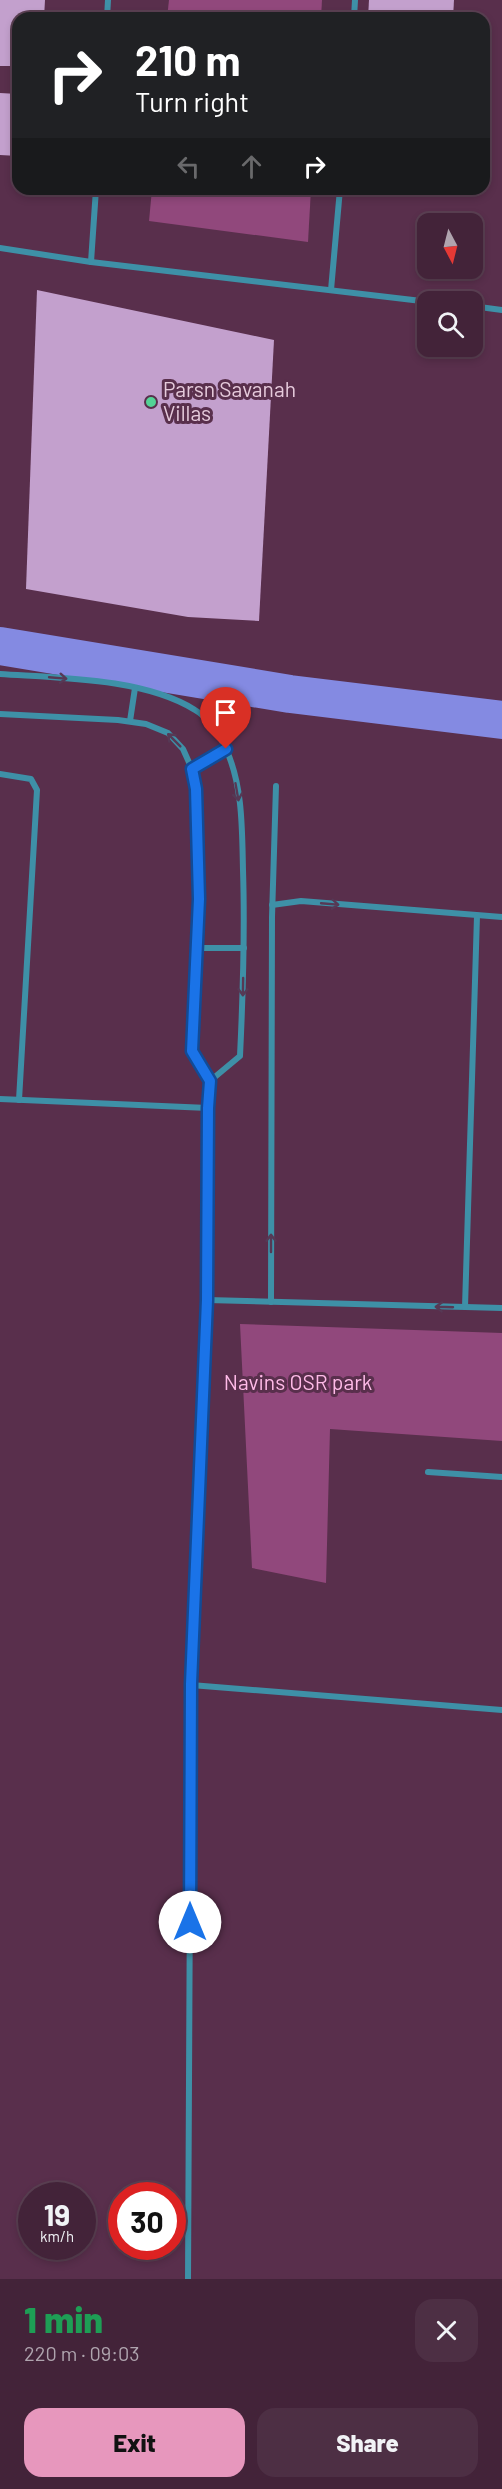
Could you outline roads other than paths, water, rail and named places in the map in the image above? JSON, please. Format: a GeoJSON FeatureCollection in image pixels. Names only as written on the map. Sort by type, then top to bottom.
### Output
{"type":"FeatureCollection","features":[{"type":"Feature","properties":{"kind":"street"},"geometry":{"type":"LineString","coordinates":[[91,262],[96,195]]}},
{"type":"Feature","properties":{"kind":"street"},"geometry":{"type":"LineString","coordinates":[[332,290],[340,195]]}},
{"type":"Feature","properties":{"kind":"street"},"geometry":{"type":"LineString","coordinates":[[0,248],[91,262],[417,300]]}},
{"type":"Feature","properties":{"kind":"street"},"geometry":{"type":"LineString","coordinates":[[483,307],[502,310]]}},
{"type":"Feature","properties":{"kind":"street"},"geometry":{"type":"LineString","coordinates":[[0,674],[121,684],[164,697],[196,710],[214,728],[226,749],[240,809],[245,914],[240,1056],[210,1081]]}},
{"type":"Feature","properties":{"kind":"street"},"geometry":{"type":"LineString","coordinates":[[130,721],[135,688]]}},
{"type":"Feature","properties":{"kind":"street"},"geometry":{"type":"LineString","coordinates":[[0,714],[130,721],[146,724],[168,733],[183,749],[192,769],[196,789],[199,899],[192,1051],[210,1081],[207,1300],[191,1684],[188,2279]]}},
{"type":"Feature","properties":{"kind":"street"},"geometry":{"type":"LineString","coordinates":[[192,769],[226,749]]}},
{"type":"Feature","properties":{"kind":"street"},"geometry":{"type":"LineString","coordinates":[[0,774],[31,779],[38,790],[19,1100]]}},
{"type":"Feature","properties":{"kind":"street"},"geometry":{"type":"LineString","coordinates":[[271,1302],[272,905],[276,786]]}},
{"type":"Feature","properties":{"kind":"street"},"geometry":{"type":"LineString","coordinates":[[272,905],[302,901],[502,917]]}},
{"type":"Feature","properties":{"kind":"street"},"geometry":{"type":"LineString","coordinates":[[465,1307],[477,916]]}},
{"type":"Feature","properties":{"kind":"street"},"geometry":{"type":"LineString","coordinates":[[197,948],[244,948]]}},
{"type":"Feature","properties":{"kind":"street"},"geometry":{"type":"LineString","coordinates":[[0,1099],[208,1108]]}},
{"type":"Feature","properties":{"kind":"street"},"geometry":{"type":"LineString","coordinates":[[207,1300],[502,1308]]}},
{"type":"Feature","properties":{"kind":"street"},"geometry":{"type":"LineString","coordinates":[[428,1472],[502,1477]]}},
{"type":"Feature","properties":{"kind":"street"},"geometry":{"type":"LineString","coordinates":[[191,1684],[502,1710]]}},
{"type":"Feature","properties":{"kind":"waterway"},"geometry":{"type":"LineString","coordinates":[[0,646],[290,694],[502,720]]}},
{"type":"Feature","properties":{"kind":"place","name":"Parsn Savanah Villas"},"geometry":{"type":"Point","coordinates":[151,402]}},
{"type":"Feature","properties":{"kind":"park label","name":"Navins OSR park"},"geometry":{"type":"Point","coordinates":[298,1383]}}]}
